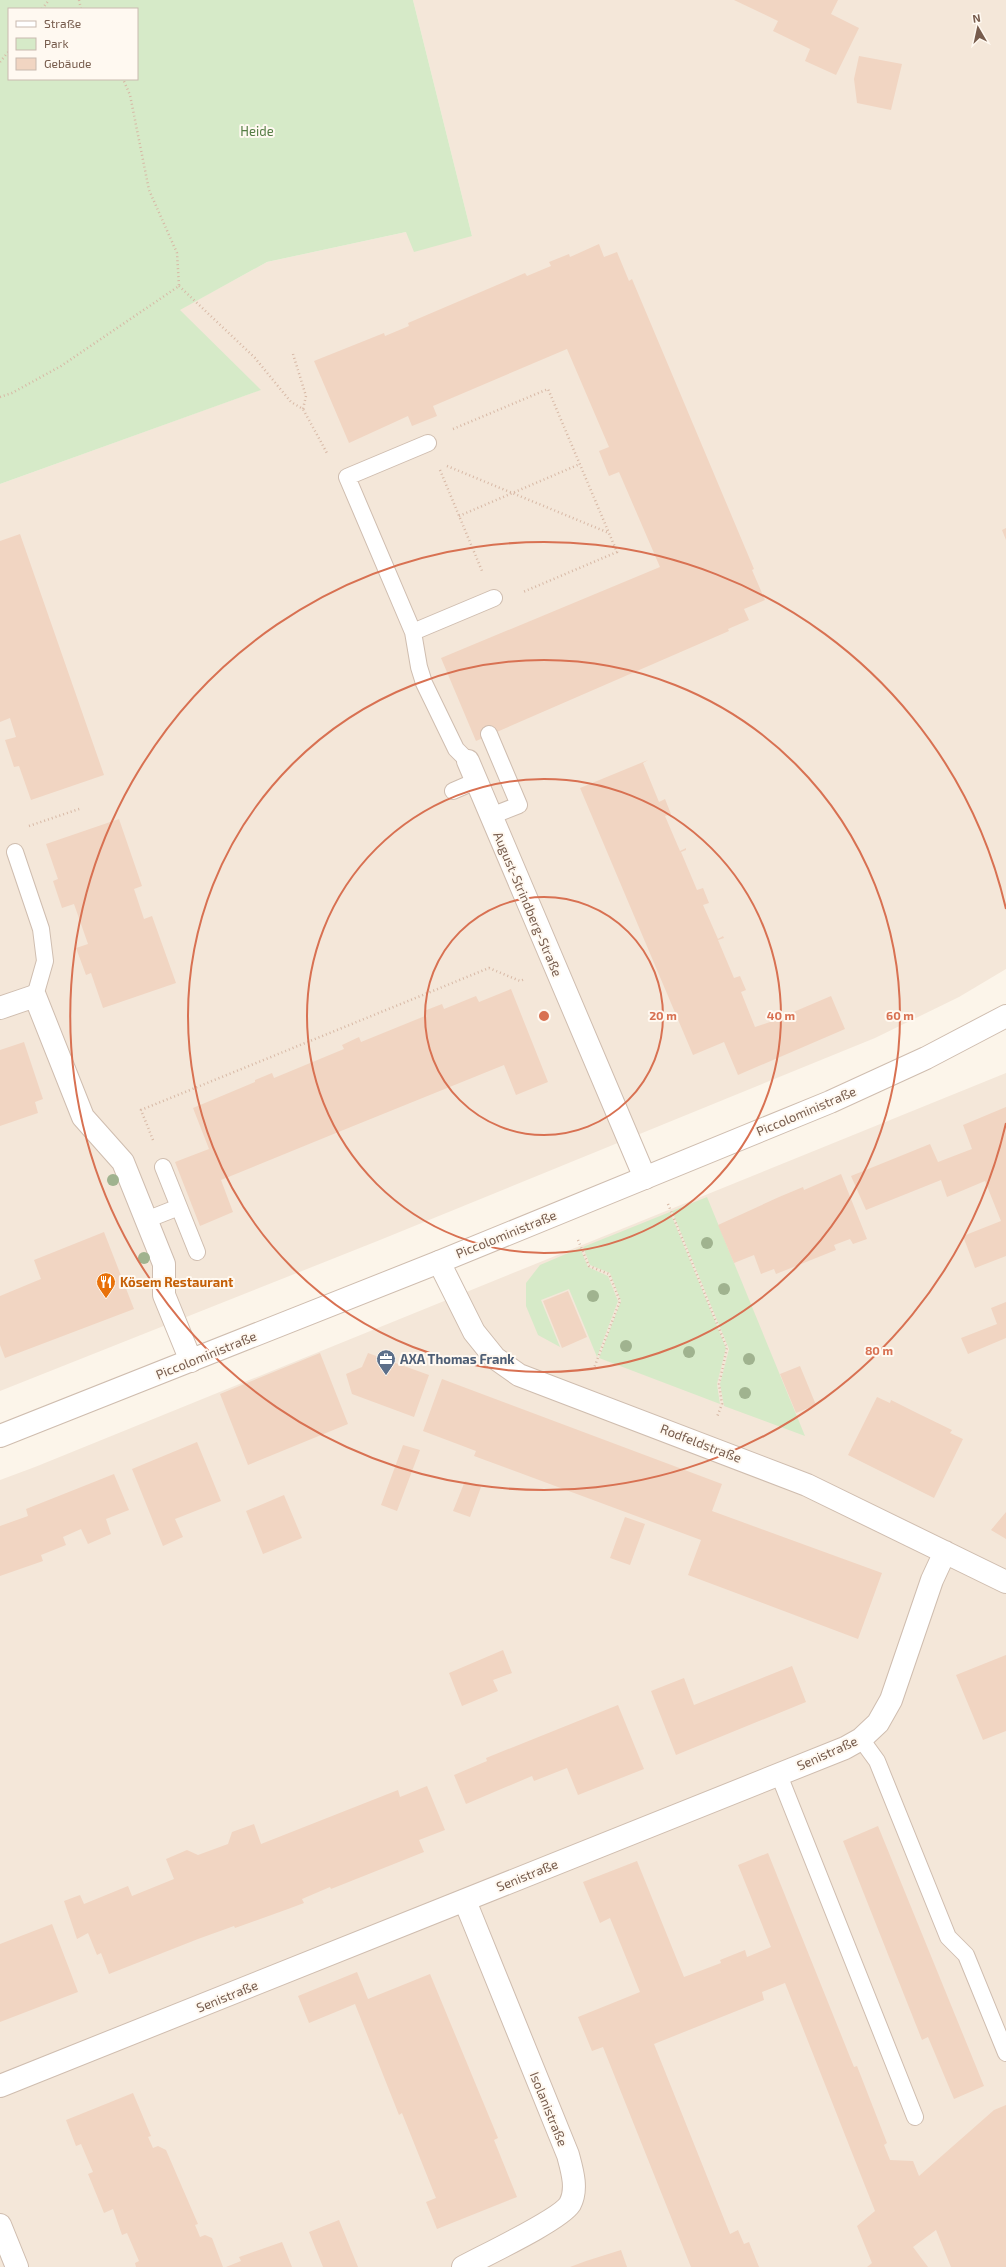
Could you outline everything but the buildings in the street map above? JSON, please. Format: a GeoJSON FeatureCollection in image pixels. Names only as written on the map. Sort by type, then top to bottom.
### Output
{"type":"FeatureCollection","features":[{"type":"Feature","properties":{"kind":"street","name":"August-Strindberg-Straße"},"geometry":{"type":"LineString","coordinates":[[472,771],[645,1178]]}},
{"type":"Feature","properties":{"kind":"street"},"geometry":{"type":"LineString","coordinates":[[0,1008],[35,996],[83,1117],[123,1162],[164,1264],[164,1295],[191,1360]]}},
{"type":"Feature","properties":{"kind":"street","name":"Piccoloministraße"},"geometry":{"type":"LineString","coordinates":[[0,1436],[439,1262],[859,1090],[926,1058],[1006,1016]]}},
{"type":"Feature","properties":{"kind":"street","name":"Rodfeldstraße"},"geometry":{"type":"LineString","coordinates":[[439,1262],[474,1332],[495,1358],[519,1375],[807,1484],[1006,1582]]}},
{"type":"Feature","properties":{"kind":"street","name":"Senistraße"},"geometry":{"type":"LineString","coordinates":[[0,2086],[846,1748],[861,1739],[878,1723],[891,1700],[932,1580],[945,1552]]}},
{"type":"Feature","properties":{"kind":"street","name":"Isolanistraße"},"geometry":{"type":"LineString","coordinates":[[463,2267],[552,2219],[570,2204],[574,2181],[568,2155],[465,1901]]}},
{"type":"Feature","properties":{"kind":"street"},"geometry":{"type":"LineString","coordinates":[[0,2225],[17,2267]]}},
{"type":"Feature","properties":{"kind":"lane"},"geometry":{"type":"LineString","coordinates":[[348,477],[428,443]]}},
{"type":"Feature","properties":{"kind":"lane","name":"August-Strindberg-Straße"},"geometry":{"type":"LineString","coordinates":[[348,477],[413,632],[419,668],[424,683],[456,749],[472,771]]}},
{"type":"Feature","properties":{"kind":"lane"},"geometry":{"type":"LineString","coordinates":[[413,632],[494,598]]}},
{"type":"Feature","properties":{"kind":"lane"},"geometry":{"type":"LineString","coordinates":[[489,734],[519,804],[491,816]]}},
{"type":"Feature","properties":{"kind":"lane"},"geometry":{"type":"LineString","coordinates":[[453,791],[472,771]]}},
{"type":"Feature","properties":{"kind":"lane"},"geometry":{"type":"LineString","coordinates":[[15,852],[41,935],[45,961],[35,996]]}},
{"type":"Feature","properties":{"kind":"lane"},"geometry":{"type":"LineString","coordinates":[[163,1167],[197,1252]]}},
{"type":"Feature","properties":{"kind":"lane"},"geometry":{"type":"LineString","coordinates":[[146,1220],[180,1207]]}},
{"type":"Feature","properties":{"kind":"lane"},"geometry":{"type":"LineString","coordinates":[[861,1739],[877,1761],[948,1937],[966,1955],[1006,2053]]}},
{"type":"Feature","properties":{"kind":"lane"},"geometry":{"type":"LineString","coordinates":[[779,1775],[915,2117]]}},
{"type":"Feature","properties":{"kind":"path"},"geometry":{"type":"LineString","coordinates":[[43,8],[49,0]]}},
{"type":"Feature","properties":{"kind":"path"},"geometry":{"type":"LineString","coordinates":[[0,62],[8,52]]}},
{"type":"Feature","properties":{"kind":"path"},"geometry":{"type":"LineString","coordinates":[[123,80],[130,95],[149,190],[177,253],[179,286],[255,358],[291,402],[303,409],[338,474],[348,477]]}},
{"type":"Feature","properties":{"kind":"path"},"geometry":{"type":"LineString","coordinates":[[0,397],[12,393],[61,366],[179,286]]}},
{"type":"Feature","properties":{"kind":"path"},"geometry":{"type":"LineString","coordinates":[[293,354],[306,396],[303,409]]}},
{"type":"Feature","properties":{"kind":"path"},"geometry":{"type":"LineString","coordinates":[[548,389],[617,552],[502,601],[494,598],[428,443],[433,438],[548,389]]}},
{"type":"Feature","properties":{"kind":"path"},"geometry":{"type":"LineString","coordinates":[[436,461],[609,533]]}},
{"type":"Feature","properties":{"kind":"path"},"geometry":{"type":"LineString","coordinates":[[459,516],[580,464]]}},
{"type":"Feature","properties":{"kind":"path"},"geometry":{"type":"LineString","coordinates":[[22,828],[82,808]]}},
{"type":"Feature","properties":{"kind":"path"},"geometry":{"type":"LineString","coordinates":[[163,1167],[141,1110],[489,968],[520,981],[555,967]]}},
{"type":"Feature","properties":{"kind":"path"},"geometry":{"type":"LineString","coordinates":[[671,1211],[727,1348],[719,1384],[722,1404]]}},
{"type":"Feature","properties":{"kind":"path"},"geometry":{"type":"LineString","coordinates":[[582,1247],[589,1266],[609,1274],[620,1300],[598,1357]]}},
{"type":"Feature","properties":{"kind":"shaded area"},"geometry":{"type":"Polygon","coordinates":[[[413,0],[1006,0],[1006,969],[959,997],[875,1038],[380,1240],[0,1391],[0,484],[260,390],[179,310],[267,262],[406,232],[472,236],[413,0]]]}},
{"type":"Feature","properties":{"kind":"shaded area"},"geometry":{"type":"Polygon","coordinates":[[[1006,1073],[1006,2267],[0,2267],[0,1480],[1006,1073]]]}},
{"type":"Feature","properties":{"kind":"green space","name":"Heide"},"geometry":{"type":"Polygon","coordinates":[[[0,0],[413,0],[472,236],[414,252],[406,232],[267,262],[180,310],[261,390],[0,484],[0,0]]]}},
{"type":"Feature","properties":{"kind":"green space"},"geometry":{"type":"Polygon","coordinates":[[[707,1197],[805,1436],[724,1406],[720,1384],[729,1349],[672,1211],[707,1197]]]}},
{"type":"Feature","properties":{"kind":"green space"},"geometry":{"type":"Polygon","coordinates":[[[670,1212],[726,1348],[717,1384],[720,1404],[599,1358],[621,1301],[610,1273],[590,1265],[583,1247],[670,1212]]]}},
{"type":"Feature","properties":{"kind":"green space"},"geometry":{"type":"Polygon","coordinates":[[[580,1248],[588,1267],[608,1276],[618,1301],[597,1357],[569,1289],[541,1300],[560,1347],[538,1335],[526,1306],[526,1283],[540,1265],[580,1248]]]}},
{"type":"Feature","properties":{"kind":"place","name":"Kösem Restaurant"},"geometry":{"type":"Point","coordinates":[106,1299]}},
{"type":"Feature","properties":{"kind":"place","name":"AXA Thomas Frank"},"geometry":{"type":"Point","coordinates":[386,1376]}}]}
